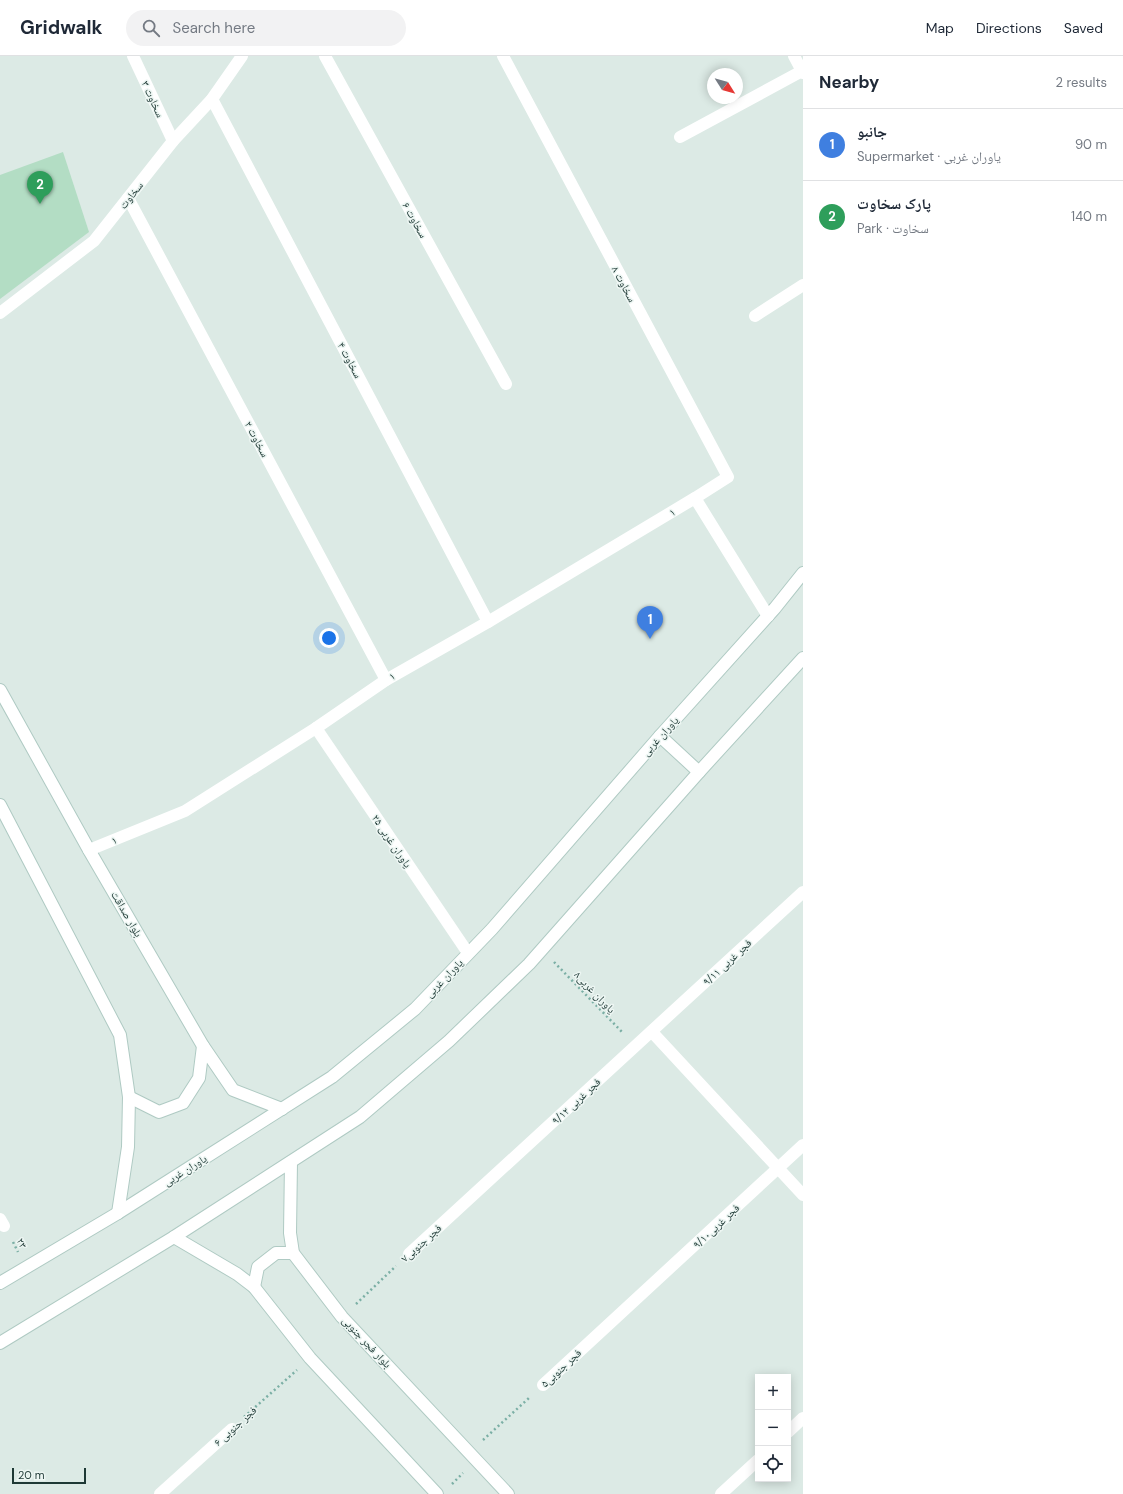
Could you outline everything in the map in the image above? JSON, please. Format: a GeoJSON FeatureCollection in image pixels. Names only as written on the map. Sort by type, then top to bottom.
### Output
{"type":"FeatureCollection","features":[{"type":"Feature","properties":{"kind":"street","name":"سخاوت ۳"},"geometry":{"type":"LineString","coordinates":[[133,56],[173,141]]}},
{"type":"Feature","properties":{"kind":"street","name":"سخاوت"},"geometry":{"type":"LineString","coordinates":[[0,313],[94,240],[173,141],[212,99],[242,56]]}},
{"type":"Feature","properties":{"kind":"street","name":"سخاوت ۶"},"geometry":{"type":"LineString","coordinates":[[324,56],[506,384]]}},
{"type":"Feature","properties":{"kind":"street","name":"سخاوت ۸"},"geometry":{"type":"LineString","coordinates":[[503,56],[728,477],[695,498]]}},
{"type":"Feature","properties":{"kind":"street"},"geometry":{"type":"LineString","coordinates":[[680,137],[802,72],[794,56]]}},
{"type":"Feature","properties":{"kind":"street","name":"سخاوت ۴"},"geometry":{"type":"LineString","coordinates":[[212,99],[488,622]]}},
{"type":"Feature","properties":{"kind":"street","name":"سخاوت ۲"},"geometry":{"type":"LineString","coordinates":[[128,198],[386,680]]}},
{"type":"Feature","properties":{"kind":"street"},"geometry":{"type":"LineString","coordinates":[[755,316],[803,285]]}},
{"type":"Feature","properties":{"kind":"street"},"geometry":{"type":"LineString","coordinates":[[695,498],[768,616]]}},
{"type":"Feature","properties":{"kind":"street","name":"۱"},"geometry":{"type":"LineString","coordinates":[[89,850],[185,811],[316,728],[386,680],[488,622],[695,498]]}},
{"type":"Feature","properties":{"kind":"street","name":"یاوران غربی"},"geometry":{"type":"LineString","coordinates":[[0,1283],[118,1213],[332,1077],[415,1008],[497,923],[660,736],[768,616],[803,573]]}},
{"type":"Feature","properties":{"kind":"street"},"geometry":{"type":"LineString","coordinates":[[0,1343],[174,1237],[360,1117],[384,1097],[449,1041],[529,964],[699,772],[803,658]]}},
{"type":"Feature","properties":{"kind":"street","name":"بلوار صداقت"},"geometry":{"type":"LineString","coordinates":[[0,690],[89,850],[203,1046],[233,1090],[282,1109]]}},
{"type":"Feature","properties":{"kind":"street","name":"یاوران غربی ۲۵"},"geometry":{"type":"LineString","coordinates":[[316,728],[468,953]]}},
{"type":"Feature","properties":{"kind":"street"},"geometry":{"type":"LineString","coordinates":[[660,736],[699,772]]}},
{"type":"Feature","properties":{"kind":"street"},"geometry":{"type":"LineString","coordinates":[[0,804],[120,1034],[129,1097],[128,1147],[118,1213]]}},
{"type":"Feature","properties":{"kind":"street","name":"۹/۱۱ فجر غربی"},"geometry":{"type":"LineString","coordinates":[[652,1032],[803,892]]}},
{"type":"Feature","properties":{"kind":"street"},"geometry":{"type":"LineString","coordinates":[[652,1032],[803,1195]]}},
{"type":"Feature","properties":{"kind":"street","name":"۹/۱۲ فجر غربی"},"geometry":{"type":"LineString","coordinates":[[501,1171],[652,1032]]}},
{"type":"Feature","properties":{"kind":"street"},"geometry":{"type":"LineString","coordinates":[[129,1097],[159,1112],[184,1103],[199,1078],[203,1046]]}},
{"type":"Feature","properties":{"kind":"street","name":"فجر غربی۹/۱۰"},"geometry":{"type":"LineString","coordinates":[[653,1284],[803,1145]]}},
{"type":"Feature","properties":{"kind":"street","name":"بلوار فجر جنوبی"},"geometry":{"type":"LineString","coordinates":[[291,1162],[290,1233],[293,1253],[342,1317],[508,1494]]}},
{"type":"Feature","properties":{"kind":"street","name":"فجر جنوبی۷"},"geometry":{"type":"LineString","coordinates":[[409,1254],[501,1171]]}},
{"type":"Feature","properties":{"kind":"street"},"geometry":{"type":"LineString","coordinates":[[174,1237],[237,1274],[254,1287],[310,1358],[442,1492]]}},
{"type":"Feature","properties":{"kind":"street"},"geometry":{"type":"LineString","coordinates":[[254,1287],[258,1267],[276,1253],[293,1253]]}},
{"type":"Feature","properties":{"kind":"street","name":"فجر جنوبی۵"},"geometry":{"type":"LineString","coordinates":[[543,1385],[653,1284]]}},
{"type":"Feature","properties":{"kind":"street"},"geometry":{"type":"LineString","coordinates":[[791,1429],[803,1418]]}},
{"type":"Feature","properties":{"kind":"street","name":"۶ فجر جنوبی"},"geometry":{"type":"LineString","coordinates":[[160,1494],[232,1428]]}},
{"type":"Feature","properties":{"kind":"street"},"geometry":{"type":"LineString","coordinates":[[721,1494],[755,1463]]}},
{"type":"Feature","properties":{"kind":"path","name":"یاوران غربی۸"},"geometry":{"type":"LineString","coordinates":[[542,949],[636,1046]]}},
{"type":"Feature","properties":{"kind":"path","name":"۲۳"},"geometry":{"type":"LineString","coordinates":[[2,1222],[26,1268]]}},
{"type":"Feature","properties":{"kind":"path","name":"فجر جنوبی۷"},"geometry":{"type":"LineString","coordinates":[[342,1317],[409,1254]]}},
{"type":"Feature","properties":{"kind":"path","name":"۶ فجر جنوبی"},"geometry":{"type":"LineString","coordinates":[[232,1428],[310,1358]]}},
{"type":"Feature","properties":{"kind":"path","name":"فجر جنوبی۵"},"geometry":{"type":"LineString","coordinates":[[442,1492],[473,1456],[543,1385]]}},
{"type":"Feature","properties":{"kind":"green space"},"geometry":{"type":"Polygon","coordinates":[[[63,152],[89,232],[0,299],[0,175],[63,152]]]}},
{"type":"Feature","properties":{"kind":"place","name":"پارک سخاوت"},"geometry":{"type":"Point","coordinates":[40,204]}},
{"type":"Feature","properties":{"kind":"place","name":"جانبو"},"geometry":{"type":"Point","coordinates":[650,639]}}]}
